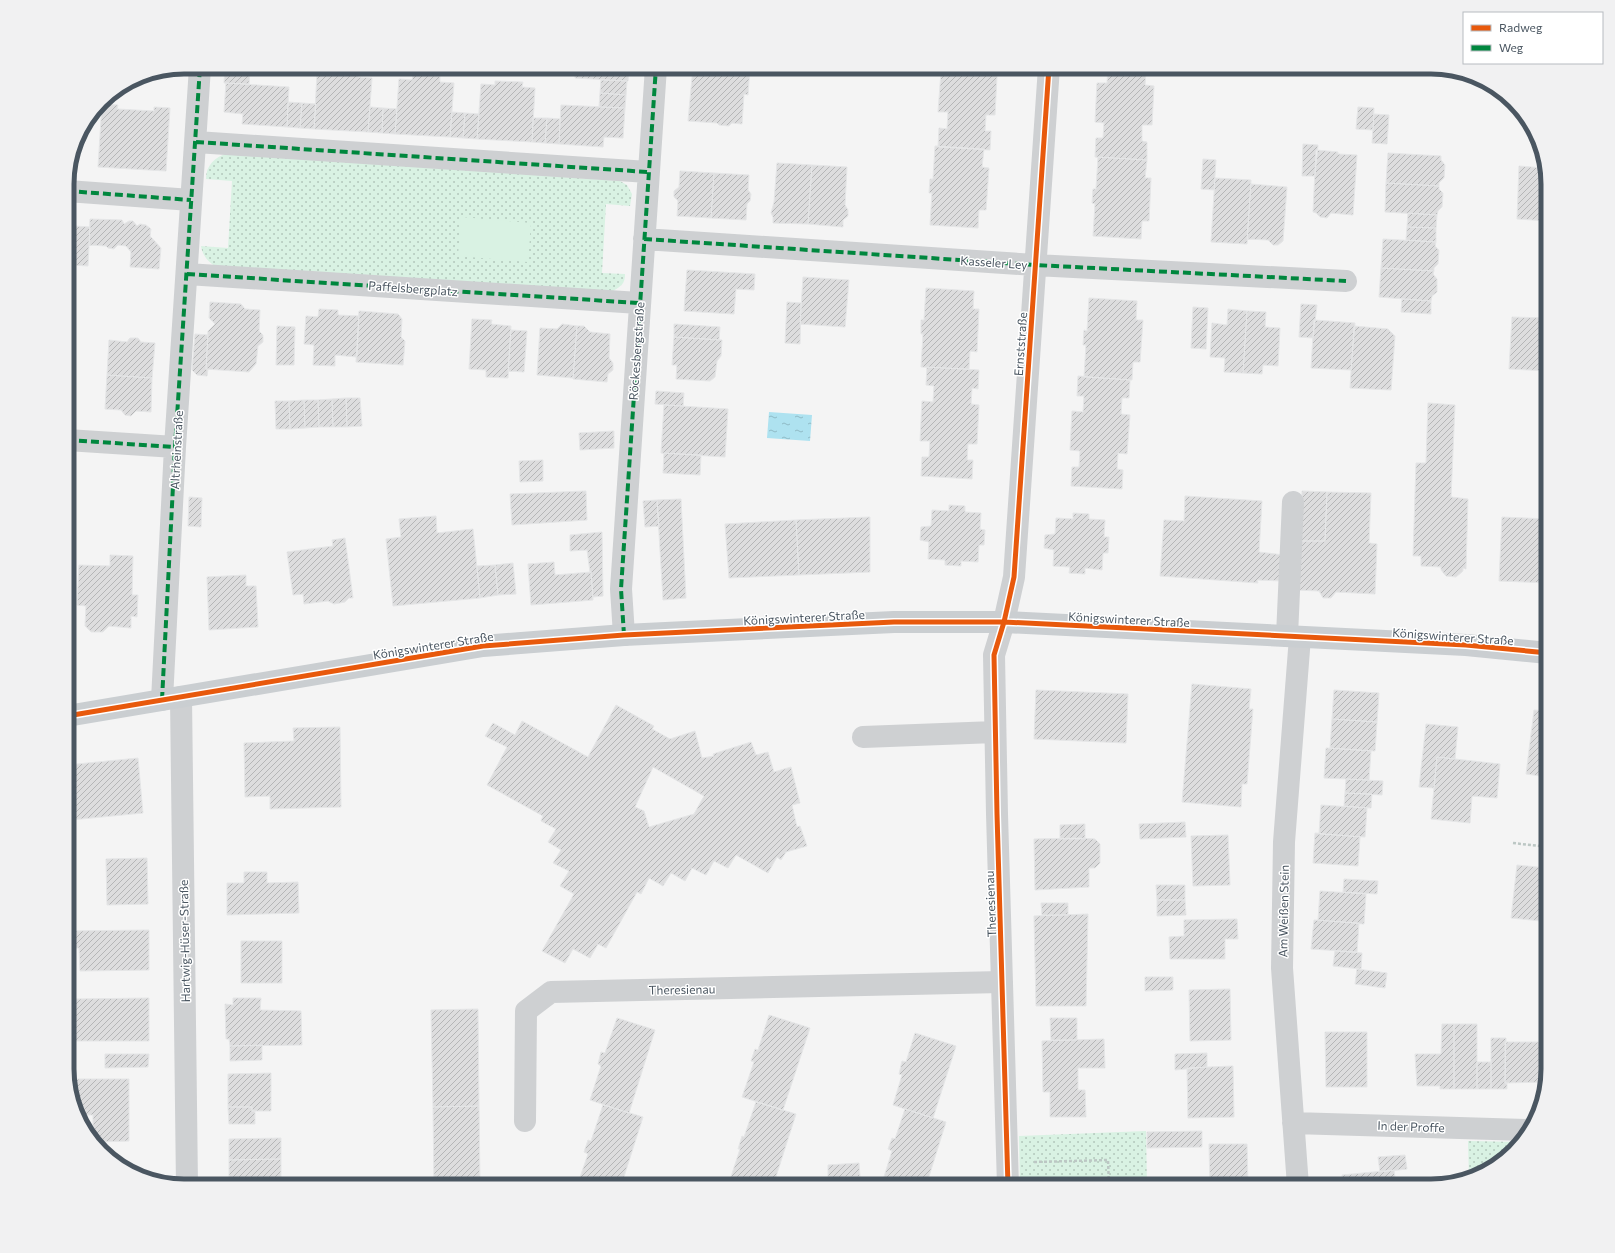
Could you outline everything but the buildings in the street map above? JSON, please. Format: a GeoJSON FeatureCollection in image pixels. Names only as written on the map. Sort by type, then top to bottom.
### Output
{"type":"FeatureCollection","features":[{"type":"Feature","properties":{"kind":"main road","name":"Königswinterer Straße"},"geometry":{"type":"LineString","coordinates":[[74,715],[483,646],[624,635],[894,622],[1004,622],[1466,645],[1541,651]]}},
{"type":"Feature","properties":{"kind":"street","name":"Altrheinstraße"},"geometry":{"type":"LineString","coordinates":[[172,698],[175,447],[200,74]]}},
{"type":"Feature","properties":{"kind":"street","name":"Röckesbergstraße"},"geometry":{"type":"LineString","coordinates":[[624,635],[621,589],[655,74]]}},
{"type":"Feature","properties":{"kind":"street","name":"Ernststraße"},"geometry":{"type":"LineString","coordinates":[[1004,622],[1014,577],[1049,74]]}},
{"type":"Feature","properties":{"kind":"street"},"geometry":{"type":"LineString","coordinates":[[196,142],[648,172]]}},
{"type":"Feature","properties":{"kind":"street"},"geometry":{"type":"LineString","coordinates":[[74,192],[191,200]]}},
{"type":"Feature","properties":{"kind":"street","name":"Kasseler Ley"},"geometry":{"type":"LineString","coordinates":[[644,239],[1035,265],[1346,281]]}},
{"type":"Feature","properties":{"kind":"street","name":"Paffelsbergplatz"},"geometry":{"type":"LineString","coordinates":[[187,274],[639,303]]}},
{"type":"Feature","properties":{"kind":"street"},"geometry":{"type":"LineString","coordinates":[[74,440],[175,447]]}},
{"type":"Feature","properties":{"kind":"street","name":"Am Weißen Stein"},"geometry":{"type":"LineString","coordinates":[[1293,502],[1293,637],[1284,842],[1282,960],[1297,1179]]}},
{"type":"Feature","properties":{"kind":"street","name":"Theresienau"},"geometry":{"type":"LineString","coordinates":[[1004,622],[994,655],[1008,1179]]}},
{"type":"Feature","properties":{"kind":"street","name":"Hartwig-Hüser-Straße"},"geometry":{"type":"LineString","coordinates":[[172,698],[187,1179]]}},
{"type":"Feature","properties":{"kind":"street"},"geometry":{"type":"LineString","coordinates":[[862,737],[996,732]]}},
{"type":"Feature","properties":{"kind":"street","name":"Theresienau"},"geometry":{"type":"LineString","coordinates":[[525,1121],[526,1011],[551,992],[1002,982]]}},
{"type":"Feature","properties":{"kind":"street","name":"In der Proffe"},"geometry":{"type":"LineString","coordinates":[[1293,1123],[1522,1130]]}},
{"type":"Feature","properties":{"kind":"path"},"geometry":{"type":"LineString","coordinates":[[1513,843],[1541,846]]}},
{"type":"Feature","properties":{"kind":"path"},"geometry":{"type":"LineString","coordinates":[[1007,1162],[1108,1160],[1109,1179]]}},
{"type":"Feature","properties":{"kind":"green space"},"geometry":{"type":"Polygon","coordinates":[[[228,153],[620,181],[627,185],[632,194],[630,206],[606,204],[602,273],[625,274],[624,280],[620,286],[613,291],[219,269],[207,260],[203,254],[201,246],[228,248],[232,181],[206,179],[206,174],[215,159],[228,153]]]}},
{"type":"Feature","properties":{"kind":"green space"},"geometry":{"type":"Polygon","coordinates":[[[461,217],[531,223],[528,262],[458,256],[461,217]]]}},
{"type":"Feature","properties":{"kind":"green space"},"geometry":{"type":"Polygon","coordinates":[[[1146,1131],[1147,1179],[1020,1179],[1019,1136],[1146,1131]]]}},
{"type":"Feature","properties":{"kind":"green space"},"geometry":{"type":"Polygon","coordinates":[[[1468,1141],[1513,1142],[1492,1160],[1469,1172],[1468,1141]]]}},
{"type":"Feature","properties":{"kind":"water"},"geometry":{"type":"Polygon","coordinates":[[[769,412],[812,415],[810,441],[767,438],[769,412]]]}},
{"type":"Feature","properties":{"kind":"marked path"},"geometry":{"type":"LineString","coordinates":[[162,700],[175,447],[200,74]]}},
{"type":"Feature","properties":{"kind":"marked path"},"geometry":{"type":"LineString","coordinates":[[624,635],[621,589],[656,74]]}},
{"type":"Feature","properties":{"kind":"marked path"},"geometry":{"type":"LineString","coordinates":[[196,142],[648,172]]}},
{"type":"Feature","properties":{"kind":"marked path"},"geometry":{"type":"LineString","coordinates":[[74,192],[191,200]]}},
{"type":"Feature","properties":{"kind":"marked path"},"geometry":{"type":"LineString","coordinates":[[644,239],[1035,265],[1346,281]]}},
{"type":"Feature","properties":{"kind":"marked path"},"geometry":{"type":"LineString","coordinates":[[187,274],[639,303]]}},
{"type":"Feature","properties":{"kind":"marked path"},"geometry":{"type":"LineString","coordinates":[[74,440],[175,447]]}},
{"type":"Feature","properties":{"kind":"cycle path"},"geometry":{"type":"LineString","coordinates":[[1008,1179],[994,655],[1004,622],[1014,577],[1049,74]]}},
{"type":"Feature","properties":{"kind":"cycle path"},"geometry":{"type":"LineString","coordinates":[[74,715],[483,646],[624,635],[894,622],[1004,622],[1466,645],[1541,652]]}}]}
